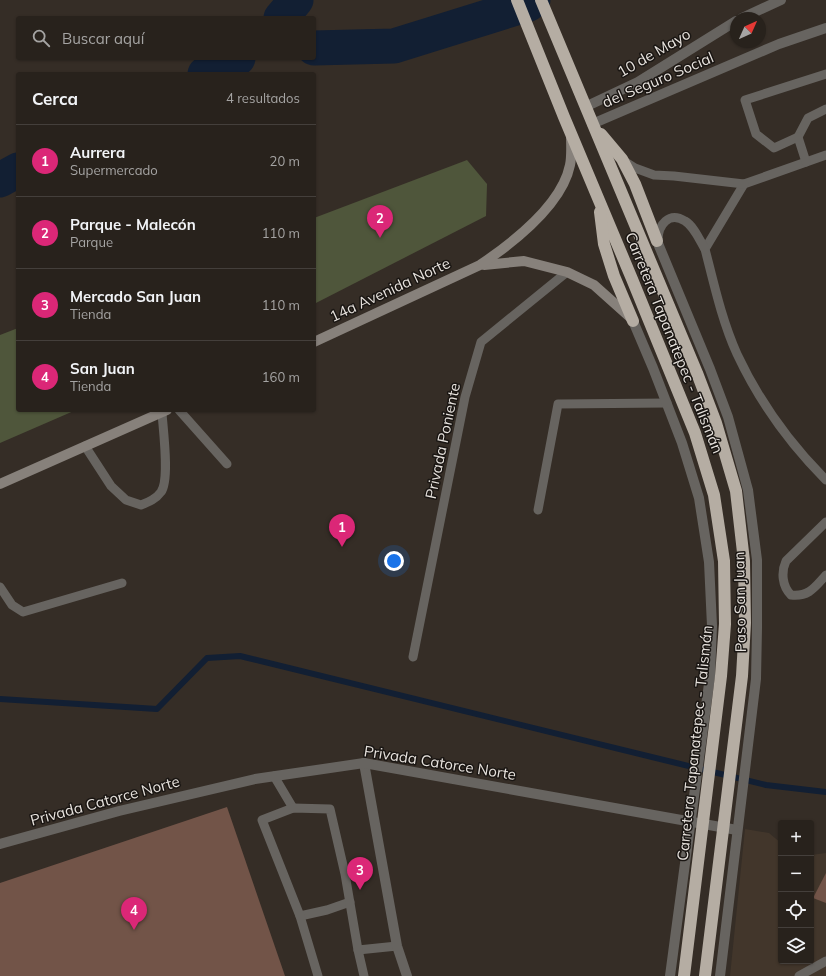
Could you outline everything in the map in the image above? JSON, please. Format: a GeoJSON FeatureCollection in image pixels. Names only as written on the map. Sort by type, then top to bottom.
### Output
{"type":"FeatureCollection","features":[{"type":"Feature","properties":{"kind":"highway","name":"Carretera Tapanatepec - Talismán"},"geometry":{"type":"LineString","coordinates":[[517,0],[571,135],[599,199],[695,433],[714,494],[724,561],[725,624],[722,676],[684,976]]}},
{"type":"Feature","properties":{"kind":"highway","name":"Carretera Tapanatepec - Talismán"},"geometry":{"type":"LineString","coordinates":[[541,0],[697,373],[716,423],[736,491],[744,561],[745,624],[742,676],[705,976]]}},
{"type":"Feature","properties":{"kind":"highway"},"geometry":{"type":"LineString","coordinates":[[592,124],[622,159],[635,184],[658,241]]}},
{"type":"Feature","properties":{"kind":"highway"},"geometry":{"type":"LineString","coordinates":[[599,199],[604,244],[614,276],[633,320]]}},
{"type":"Feature","properties":{"kind":"main road"},"geometry":{"type":"LineString","coordinates":[[480,265],[496,254],[532,224],[550,205],[562,187],[570,166],[571,135]]}},
{"type":"Feature","properties":{"kind":"main road"},"geometry":{"type":"LineString","coordinates":[[480,265],[524,261],[567,272],[594,285],[633,320]]}},
{"type":"Feature","properties":{"kind":"main road","name":"14a Avenida Norte"},"geometry":{"type":"LineString","coordinates":[[316,341],[480,265]]}},
{"type":"Feature","properties":{"kind":"main road"},"geometry":{"type":"LineString","coordinates":[[0,484],[163,412]]}},
{"type":"Feature","properties":{"kind":"street"},"geometry":{"type":"LineString","coordinates":[[755,12],[781,0]]}},
{"type":"Feature","properties":{"kind":"street","name":"10 de Mayo"},"geometry":{"type":"LineString","coordinates":[[585,107],[638,82],[730,26]]}},
{"type":"Feature","properties":{"kind":"street","name":"del Seguro Social"},"geometry":{"type":"LineString","coordinates":[[592,124],[779,44],[826,28]]}},
{"type":"Feature","properties":{"kind":"street","name":"Paso San Juan"},"geometry":{"type":"LineString","coordinates":[[658,241],[728,417],[748,490],[757,560],[756,679],[720,976]]}},
{"type":"Feature","properties":{"kind":"street","name":"Paso San Juan"},"geometry":{"type":"LineString","coordinates":[[633,320],[682,443],[699,498],[709,562],[712,626],[710,676],[670,976]]}},
{"type":"Feature","properties":{"kind":"street"},"geometry":{"type":"LineString","coordinates":[[364,763],[397,946],[406,976]]}},
{"type":"Feature","properties":{"kind":"street","name":"Privada Catorce Norte"},"geometry":{"type":"LineString","coordinates":[[0,844],[119,811],[255,779],[364,763],[737,830]]}},
{"type":"Feature","properties":{"kind":"lane"},"geometry":{"type":"LineString","coordinates":[[826,74],[745,100],[756,134],[774,148],[798,137],[808,118],[826,109]]}},
{"type":"Feature","properties":{"kind":"lane"},"geometry":{"type":"LineString","coordinates":[[798,137],[806,162]]}},
{"type":"Feature","properties":{"kind":"lane"},"geometry":{"type":"LineString","coordinates":[[622,159],[635,168],[654,175],[744,184],[826,155]]}},
{"type":"Feature","properties":{"kind":"lane"},"geometry":{"type":"LineString","coordinates":[[705,250],[744,184]]}},
{"type":"Feature","properties":{"kind":"lane"},"geometry":{"type":"LineString","coordinates":[[658,241],[658,231],[663,222],[673,218],[685,220],[693,230],[705,250],[714,284],[737,354],[756,390],[778,424],[804,458],[826,480]]}},
{"type":"Feature","properties":{"kind":"lane","name":"Privada Poniente"},"geometry":{"type":"LineString","coordinates":[[413,657],[465,397],[480,342],[567,272]]}},
{"type":"Feature","properties":{"kind":"lane"},"geometry":{"type":"LineString","coordinates":[[538,510],[558,404],[667,403]]}},
{"type":"Feature","properties":{"kind":"lane"},"geometry":{"type":"LineString","coordinates":[[85,446],[111,486],[126,500],[141,505],[155,499],[162,491],[166,477],[165,412]]}},
{"type":"Feature","properties":{"kind":"lane"},"geometry":{"type":"LineString","coordinates":[[181,412],[227,464]]}},
{"type":"Feature","properties":{"kind":"lane"},"geometry":{"type":"LineString","coordinates":[[826,522],[786,561],[783,568],[784,585],[791,595],[803,595],[809,592],[826,576]]}},
{"type":"Feature","properties":{"kind":"lane"},"geometry":{"type":"LineString","coordinates":[[0,587],[12,605],[23,612],[122,583]]}},
{"type":"Feature","properties":{"kind":"lane"},"geometry":{"type":"LineString","coordinates":[[274,776],[294,808]]}},
{"type":"Feature","properties":{"kind":"lane"},"geometry":{"type":"LineString","coordinates":[[318,976],[300,916],[262,820],[294,808],[330,809],[345,874],[364,976]]}},
{"type":"Feature","properties":{"kind":"lane"},"geometry":{"type":"LineString","coordinates":[[300,916],[327,910],[350,902]]}},
{"type":"Feature","properties":{"kind":"lane"},"geometry":{"type":"LineString","coordinates":[[358,950],[397,946]]}},
{"type":"Feature","properties":{"kind":"lane"},"geometry":{"type":"LineString","coordinates":[[799,976],[826,961]]}},
{"type":"Feature","properties":{"kind":"shaded area"},"geometry":{"type":"Polygon","coordinates":[[[745,829],[769,833],[778,840],[778,964],[814,964],[814,855],[826,853],[826,976],[730,976],[745,829]]]}},
{"type":"Feature","properties":{"kind":"green space"},"geometry":{"type":"Polygon","coordinates":[[[467,160],[487,184],[486,216],[316,303],[316,217],[467,160]]]}},
{"type":"Feature","properties":{"kind":"green space"},"geometry":{"type":"Polygon","coordinates":[[[16,329],[16,412],[71,412],[0,443],[0,335],[16,329]]]}},
{"type":"Feature","properties":{"kind":"building"},"geometry":{"type":"Polygon","coordinates":[[[227,807],[285,976],[0,976],[0,883],[227,807]]]}},
{"type":"Feature","properties":{"kind":"building"},"geometry":{"type":"Polygon","coordinates":[[[826,873],[826,903],[814,898],[826,873]]]}},
{"type":"Feature","properties":{"kind":"waterway"},"geometry":{"type":"LineString","coordinates":[[283,16],[296,0]]}},
{"type":"Feature","properties":{"kind":"waterway"},"geometry":{"type":"LineString","coordinates":[[316,48],[394,46],[529,4],[533,0]]}},
{"type":"Feature","properties":{"kind":"waterway"},"geometry":{"type":"LineString","coordinates":[[209,72],[234,60]]}},
{"type":"Feature","properties":{"kind":"waterway"},"geometry":{"type":"LineString","coordinates":[[0,180],[16,171]]}},
{"type":"Feature","properties":{"kind":"waterway"},"geometry":{"type":"LineString","coordinates":[[0,699],[157,709],[207,658],[240,656],[766,785],[826,792]]}},
{"type":"Feature","properties":{"kind":"place","name":"Parque - Malecón"},"geometry":{"type":"Point","coordinates":[380,238]}},
{"type":"Feature","properties":{"kind":"place","name":"Aurrera"},"geometry":{"type":"Point","coordinates":[342,547]}},
{"type":"Feature","properties":{"kind":"place","name":"Mercado San Juan"},"geometry":{"type":"Point","coordinates":[360,890]}},
{"type":"Feature","properties":{"kind":"place","name":"San Juan"},"geometry":{"type":"Point","coordinates":[134,930]}}]}
